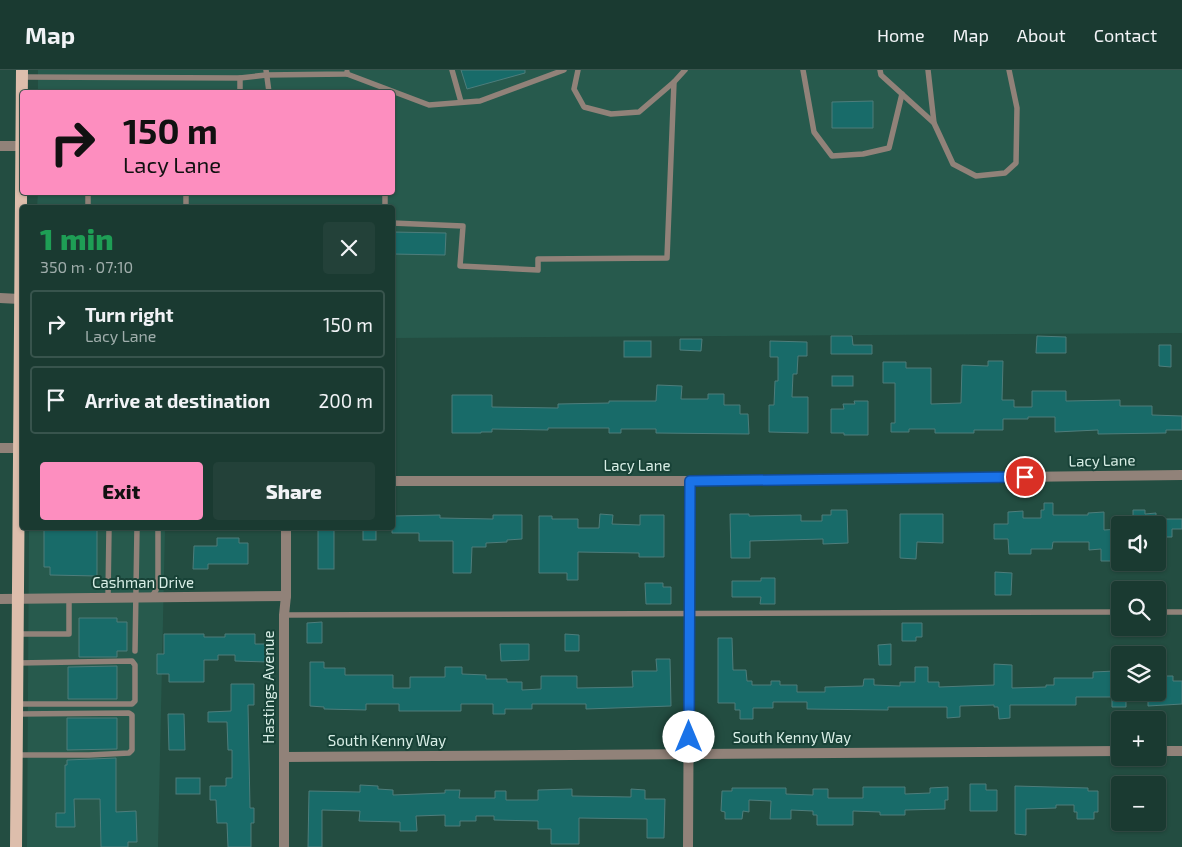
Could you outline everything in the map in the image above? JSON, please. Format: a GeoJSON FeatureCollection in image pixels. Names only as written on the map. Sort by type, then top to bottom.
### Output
{"type":"FeatureCollection","features":[{"type":"Feature","properties":{"kind":"main road"},"geometry":{"type":"LineString","coordinates":[[22,73],[22,90]]}},
{"type":"Feature","properties":{"kind":"main road"},"geometry":{"type":"LineString","coordinates":[[20,378],[20,464]]}},
{"type":"Feature","properties":{"kind":"main road"},"geometry":{"type":"LineString","coordinates":[[16,847],[20,520]]}},
{"type":"Feature","properties":{"kind":"street"},"geometry":{"type":"LineString","coordinates":[[0,146],[20,146]]}},
{"type":"Feature","properties":{"kind":"street"},"geometry":{"type":"LineString","coordinates":[[0,298],[20,307]]}},
{"type":"Feature","properties":{"kind":"street"},"geometry":{"type":"LineString","coordinates":[[0,448],[19,448]]}},
{"type":"Feature","properties":{"kind":"street","name":"Lacy Lane"},"geometry":{"type":"LineString","coordinates":[[395,481],[690,481],[1182,475]]}},
{"type":"Feature","properties":{"kind":"street"},"geometry":{"type":"LineString","coordinates":[[688,847],[690,481]]}},
{"type":"Feature","properties":{"kind":"street","name":"Hastings Avenue"},"geometry":{"type":"LineString","coordinates":[[284,847],[286,530]]}},
{"type":"Feature","properties":{"kind":"street","name":"Cashman Drive"},"geometry":{"type":"LineString","coordinates":[[0,598],[286,596]]}},
{"type":"Feature","properties":{"kind":"street","name":"South Kenny Way"},"geometry":{"type":"LineString","coordinates":[[284,757],[1111,751]]}},
{"type":"Feature","properties":{"kind":"street"},"geometry":{"type":"LineString","coordinates":[[1166,751],[1182,751]]}},
{"type":"Feature","properties":{"kind":"lane"},"geometry":{"type":"LineString","coordinates":[[452,70],[461,102]]}},
{"type":"Feature","properties":{"kind":"lane"},"geometry":{"type":"LineString","coordinates":[[395,94],[429,105],[480,101],[564,70]]}},
{"type":"Feature","properties":{"kind":"lane"},"geometry":{"type":"LineString","coordinates":[[578,70],[574,89],[584,107],[611,114],[639,112],[685,70]]}},
{"type":"Feature","properties":{"kind":"lane"},"geometry":{"type":"LineString","coordinates":[[804,70],[814,132],[832,156],[863,154],[889,148],[902,94]]}},
{"type":"Feature","properties":{"kind":"lane"},"geometry":{"type":"LineString","coordinates":[[880,70],[882,75],[934,123]]}},
{"type":"Feature","properties":{"kind":"lane"},"geometry":{"type":"LineString","coordinates":[[928,70],[934,123],[953,164],[976,176],[1004,173],[1016,163],[1017,108],[1009,70]]}},
{"type":"Feature","properties":{"kind":"lane"},"geometry":{"type":"LineString","coordinates":[[22,73],[66,76],[240,78],[266,73],[347,72],[386,90]]}},
{"type":"Feature","properties":{"kind":"lane"},"geometry":{"type":"LineString","coordinates":[[266,73],[269,90]]}},
{"type":"Feature","properties":{"kind":"lane"},"geometry":{"type":"LineString","coordinates":[[240,78],[240,90]]}},
{"type":"Feature","properties":{"kind":"lane"},"geometry":{"type":"LineString","coordinates":[[395,224],[463,226],[460,266],[538,270],[538,259],[667,258],[674,82]]}},
{"type":"Feature","properties":{"kind":"lane"},"geometry":{"type":"LineString","coordinates":[[108,530],[108,598]]}},
{"type":"Feature","properties":{"kind":"lane"},"geometry":{"type":"LineString","coordinates":[[135,651],[137,530]]}},
{"type":"Feature","properties":{"kind":"lane"},"geometry":{"type":"LineString","coordinates":[[151,598],[158,582],[158,530]]}},
{"type":"Feature","properties":{"kind":"lane"},"geometry":{"type":"LineString","coordinates":[[18,634],[69,634],[70,598]]}},
{"type":"Feature","properties":{"kind":"lane"},"geometry":{"type":"LineString","coordinates":[[284,615],[1111,612]]}},
{"type":"Feature","properties":{"kind":"lane"},"geometry":{"type":"LineString","coordinates":[[1166,612],[1182,612]]}},
{"type":"Feature","properties":{"kind":"lane"},"geometry":{"type":"LineString","coordinates":[[17,709],[132,704],[135,701],[135,665],[132,661],[18,663]]}},
{"type":"Feature","properties":{"kind":"lane"},"geometry":{"type":"LineString","coordinates":[[17,709],[129,713],[132,715],[132,750],[129,753],[17,755]]}},
{"type":"Feature","properties":{"kind":"shaded area"},"geometry":{"type":"Polygon","coordinates":[[[38,70],[1182,70],[1182,333],[395,338],[395,205],[37,205],[38,195],[395,195],[395,90],[38,90],[38,70]]]}},
{"type":"Feature","properties":{"kind":"shaded area"},"geometry":{"type":"Polygon","coordinates":[[[29,530],[165,530],[158,847],[27,847],[29,530]]]}},
{"type":"Feature","properties":{"kind":"building"},"geometry":{"type":"Polygon","coordinates":[[[461,70],[525,70],[525,73],[467,89],[461,70]]]}},
{"type":"Feature","properties":{"kind":"building"},"geometry":{"type":"Polygon","coordinates":[[[873,101],[873,128],[832,128],[832,102],[873,101]]]}},
{"type":"Feature","properties":{"kind":"building"},"geometry":{"type":"Polygon","coordinates":[[[395,232],[446,233],[445,255],[395,254],[395,232]]]}},
{"type":"Feature","properties":{"kind":"building"},"geometry":{"type":"Polygon","coordinates":[[[831,336],[852,336],[853,345],[872,345],[872,354],[831,354],[831,336]]]}},
{"type":"Feature","properties":{"kind":"building"},"geometry":{"type":"Polygon","coordinates":[[[1037,336],[1066,337],[1066,353],[1036,353],[1037,336]]]}},
{"type":"Feature","properties":{"kind":"building"},"geometry":{"type":"Polygon","coordinates":[[[680,339],[702,339],[701,351],[680,350],[680,339]]]}},
{"type":"Feature","properties":{"kind":"building"},"geometry":{"type":"Polygon","coordinates":[[[624,341],[651,341],[651,357],[624,357],[624,341]]]}},
{"type":"Feature","properties":{"kind":"building"},"geometry":{"type":"Polygon","coordinates":[[[770,341],[807,342],[807,356],[798,356],[797,374],[793,374],[792,397],[808,397],[808,433],[769,432],[769,405],[774,405],[775,381],[778,381],[778,357],[770,357],[770,341]]]}},
{"type":"Feature","properties":{"kind":"building"},"geometry":{"type":"Polygon","coordinates":[[[1159,345],[1171,345],[1171,367],[1159,366],[1159,345]]]}},
{"type":"Feature","properties":{"kind":"building"},"geometry":{"type":"Polygon","coordinates":[[[988,361],[1003,361],[1002,400],[1014,400],[1014,407],[1032,407],[1032,391],[1066,391],[1066,401],[1120,400],[1120,406],[1152,406],[1152,415],[1182,416],[1182,430],[1166,430],[1166,433],[1098,434],[1098,430],[1055,432],[1055,417],[1028,417],[1028,419],[1003,419],[1003,430],[974,430],[974,433],[935,433],[935,429],[909,429],[909,432],[891,432],[891,423],[895,423],[895,383],[883,383],[883,362],[906,362],[906,368],[931,368],[931,404],[961,403],[962,365],[988,366],[988,361]]]}},
{"type":"Feature","properties":{"kind":"building"},"geometry":{"type":"Polygon","coordinates":[[[832,376],[853,376],[853,386],[832,386],[832,376]]]}},
{"type":"Feature","properties":{"kind":"building"},"geometry":{"type":"Polygon","coordinates":[[[657,385],[682,386],[681,399],[708,399],[708,394],[724,394],[724,405],[740,405],[740,414],[748,414],[749,434],[656,433],[656,429],[621,429],[621,433],[609,433],[609,428],[492,429],[492,432],[452,433],[452,395],[492,395],[492,407],[558,408],[558,404],[656,401],[657,385]]]}},
{"type":"Feature","properties":{"kind":"building"},"geometry":{"type":"Polygon","coordinates":[[[854,401],[868,401],[868,435],[831,433],[831,409],[844,409],[843,404],[855,404],[854,401]]]}},
{"type":"Feature","properties":{"kind":"building"},"geometry":{"type":"Polygon","coordinates":[[[1044,503],[1053,503],[1053,515],[1088,515],[1088,513],[1104,512],[1104,530],[1111,530],[1111,561],[1101,561],[1101,549],[1089,550],[1089,542],[1053,542],[1052,549],[1031,549],[1031,554],[1009,554],[1008,539],[994,539],[994,524],[1008,524],[1008,512],[1023,511],[1023,518],[1041,518],[1041,510],[1044,510],[1044,503]]]}},
{"type":"Feature","properties":{"kind":"building"},"geometry":{"type":"Polygon","coordinates":[[[831,510],[847,510],[848,543],[823,544],[823,539],[750,541],[750,558],[731,558],[730,514],[749,514],[749,516],[801,515],[801,521],[822,521],[822,515],[831,515],[831,510]]]}},
{"type":"Feature","properties":{"kind":"building"},"geometry":{"type":"Polygon","coordinates":[[[1133,510],[1145,510],[1145,514],[1156,513],[1156,516],[1133,516],[1133,510]]]}},
{"type":"Feature","properties":{"kind":"building"},"geometry":{"type":"Polygon","coordinates":[[[600,514],[613,515],[612,524],[640,525],[640,515],[664,515],[664,557],[639,557],[639,553],[578,552],[578,580],[567,580],[567,573],[539,573],[539,516],[552,516],[552,519],[578,519],[578,528],[599,528],[600,514]]]}},
{"type":"Feature","properties":{"kind":"building"},"geometry":{"type":"Polygon","coordinates":[[[900,514],[943,514],[943,543],[917,542],[916,559],[900,558],[900,514]]]}},
{"type":"Feature","properties":{"kind":"building"},"geometry":{"type":"Polygon","coordinates":[[[440,515],[440,518],[493,519],[493,515],[522,515],[522,539],[486,543],[486,547],[472,547],[471,573],[453,573],[453,541],[419,541],[419,533],[392,533],[392,530],[395,530],[395,516],[440,515]]]}},
{"type":"Feature","properties":{"kind":"building"},"geometry":{"type":"Polygon","coordinates":[[[1166,519],[1182,519],[1182,529],[1172,529],[1172,537],[1166,537],[1166,519]]]}},
{"type":"Feature","properties":{"kind":"building"},"geometry":{"type":"Polygon","coordinates":[[[44,530],[97,530],[97,576],[50,575],[50,567],[44,567],[44,530]]]}},
{"type":"Feature","properties":{"kind":"building"},"geometry":{"type":"Polygon","coordinates":[[[318,530],[334,530],[334,569],[318,569],[318,530]]]}},
{"type":"Feature","properties":{"kind":"building"},"geometry":{"type":"Polygon","coordinates":[[[363,530],[376,530],[376,540],[363,540],[363,530]]]}},
{"type":"Feature","properties":{"kind":"building"},"geometry":{"type":"Polygon","coordinates":[[[217,538],[239,538],[239,543],[248,543],[248,564],[208,564],[208,569],[193,569],[194,546],[217,546],[217,538]]]}},
{"type":"Feature","properties":{"kind":"building"},"geometry":{"type":"Polygon","coordinates":[[[995,572],[1012,573],[1011,595],[995,595],[995,572]]]}},
{"type":"Feature","properties":{"kind":"building"},"geometry":{"type":"Polygon","coordinates":[[[761,578],[775,578],[775,604],[760,604],[761,597],[732,597],[732,581],[761,581],[761,578]]]}},
{"type":"Feature","properties":{"kind":"building"},"geometry":{"type":"Polygon","coordinates":[[[645,583],[663,583],[663,587],[671,587],[671,604],[646,604],[645,583]]]}},
{"type":"Feature","properties":{"kind":"building"},"geometry":{"type":"Polygon","coordinates":[[[79,618],[117,618],[117,622],[127,622],[127,651],[117,651],[117,657],[79,657],[79,618]]]}},
{"type":"Feature","properties":{"kind":"building"},"geometry":{"type":"Polygon","coordinates":[[[322,622],[322,643],[307,643],[307,623],[322,622]]]}},
{"type":"Feature","properties":{"kind":"building"},"geometry":{"type":"Polygon","coordinates":[[[902,623],[922,623],[922,637],[916,637],[916,641],[902,641],[902,623]]]}},
{"type":"Feature","properties":{"kind":"building"},"geometry":{"type":"Polygon","coordinates":[[[164,634],[204,634],[204,637],[225,637],[225,634],[255,634],[255,644],[267,644],[267,662],[235,661],[235,655],[218,655],[218,660],[204,660],[204,682],[169,682],[169,674],[157,674],[157,654],[164,654],[164,634]]]}},
{"type":"Feature","properties":{"kind":"building"},"geometry":{"type":"Polygon","coordinates":[[[565,634],[579,635],[579,651],[565,651],[565,634]]]}},
{"type":"Feature","properties":{"kind":"building"},"geometry":{"type":"Polygon","coordinates":[[[718,638],[732,638],[733,670],[746,670],[747,681],[752,681],[752,685],[771,685],[771,681],[780,681],[780,685],[797,685],[797,692],[825,692],[825,687],[863,686],[864,679],[874,679],[874,685],[900,686],[900,682],[915,682],[915,667],[928,667],[928,682],[939,682],[939,687],[994,685],[994,664],[1012,665],[1012,688],[1046,687],[1046,685],[1054,685],[1054,678],[1093,678],[1093,672],[1111,671],[1111,697],[1076,697],[1076,705],[1010,705],[1010,718],[999,719],[998,707],[994,707],[994,705],[960,706],[960,717],[947,718],[947,707],[888,707],[888,710],[807,709],[807,702],[773,702],[773,708],[753,708],[753,719],[740,719],[740,710],[735,710],[735,703],[718,703],[718,638]]]}},
{"type":"Feature","properties":{"kind":"building"},"geometry":{"type":"Polygon","coordinates":[[[500,644],[529,644],[529,660],[501,661],[500,644]]]}},
{"type":"Feature","properties":{"kind":"building"},"geometry":{"type":"Polygon","coordinates":[[[891,644],[891,665],[879,665],[878,645],[891,644]]]}},
{"type":"Feature","properties":{"kind":"building"},"geometry":{"type":"Polygon","coordinates":[[[656,659],[670,659],[671,706],[586,709],[586,704],[532,704],[532,709],[505,709],[505,714],[493,714],[493,704],[461,704],[461,711],[399,711],[399,704],[366,704],[366,710],[324,709],[324,707],[310,706],[310,662],[324,662],[324,668],[345,668],[345,675],[393,675],[393,688],[410,688],[410,677],[445,677],[445,667],[462,667],[462,674],[486,675],[486,679],[507,679],[507,682],[522,682],[522,690],[541,689],[541,676],[577,676],[577,688],[633,687],[632,671],[657,671],[656,659]]]}},
{"type":"Feature","properties":{"kind":"building"},"geometry":{"type":"Polygon","coordinates":[[[117,666],[117,699],[68,699],[68,667],[117,666]]]}},
{"type":"Feature","properties":{"kind":"building"},"geometry":{"type":"Polygon","coordinates":[[[1166,676],[1173,676],[1173,681],[1182,681],[1182,704],[1148,706],[1148,701],[1166,701],[1166,676]]]}},
{"type":"Feature","properties":{"kind":"building"},"geometry":{"type":"Polygon","coordinates":[[[231,684],[254,684],[254,705],[248,705],[250,808],[254,808],[254,823],[251,823],[251,847],[228,847],[227,823],[217,823],[216,800],[210,800],[210,786],[226,786],[226,778],[232,778],[232,750],[228,750],[227,722],[208,722],[208,712],[231,711],[231,684]]]}},
{"type":"Feature","properties":{"kind":"building"},"geometry":{"type":"Polygon","coordinates":[[[1112,701],[1126,701],[1126,707],[1112,707],[1112,701]]]}},
{"type":"Feature","properties":{"kind":"building"},"geometry":{"type":"Polygon","coordinates":[[[168,714],[184,714],[185,750],[169,750],[168,714]]]}},
{"type":"Feature","properties":{"kind":"building"},"geometry":{"type":"Polygon","coordinates":[[[67,718],[117,718],[117,749],[67,750],[67,718]]]}},
{"type":"Feature","properties":{"kind":"building"},"geometry":{"type":"Polygon","coordinates":[[[116,758],[116,812],[136,811],[137,842],[128,842],[128,847],[101,847],[100,799],[74,799],[75,827],[56,827],[56,813],[65,813],[65,765],[67,765],[67,760],[116,758]]]}},
{"type":"Feature","properties":{"kind":"building"},"geometry":{"type":"Polygon","coordinates":[[[176,778],[200,778],[200,794],[176,794],[176,778]]]}},
{"type":"Feature","properties":{"kind":"building"},"geometry":{"type":"Polygon","coordinates":[[[970,784],[986,784],[986,790],[997,790],[997,811],[970,811],[970,784]]]}},
{"type":"Feature","properties":{"kind":"building"},"geometry":{"type":"Polygon","coordinates":[[[360,785],[378,786],[378,789],[393,790],[393,795],[445,793],[445,790],[460,790],[459,798],[495,798],[495,791],[506,791],[506,800],[538,800],[538,790],[572,789],[572,796],[631,797],[631,789],[645,790],[645,799],[665,799],[664,838],[647,838],[647,819],[579,818],[579,844],[551,844],[551,829],[538,829],[538,821],[494,820],[494,816],[476,816],[476,821],[460,821],[460,826],[445,826],[445,815],[416,816],[417,831],[400,831],[400,822],[359,821],[360,811],[322,810],[322,847],[308,847],[309,791],[360,792],[360,785]]]}},
{"type":"Feature","properties":{"kind":"building"},"geometry":{"type":"Polygon","coordinates":[[[1015,786],[1088,788],[1088,791],[1098,791],[1098,812],[1094,812],[1094,819],[1077,819],[1074,805],[1026,809],[1026,835],[1015,834],[1015,786]]]}},
{"type":"Feature","properties":{"kind":"building"},"geometry":{"type":"Polygon","coordinates":[[[863,787],[905,787],[905,794],[930,793],[930,788],[948,787],[948,800],[945,800],[945,809],[905,810],[905,815],[880,815],[880,812],[853,811],[853,825],[817,825],[817,815],[813,815],[813,811],[791,810],[791,819],[770,819],[771,801],[749,800],[749,812],[743,811],[742,819],[725,819],[725,812],[721,811],[722,791],[732,791],[732,788],[786,788],[786,794],[813,795],[813,789],[828,789],[828,798],[863,798],[863,787]]]}},
{"type":"Feature","properties":{"kind":"route"},"geometry":{"type":"LineString","coordinates":[[689,737],[690,481],[1025,477]]}}]}
